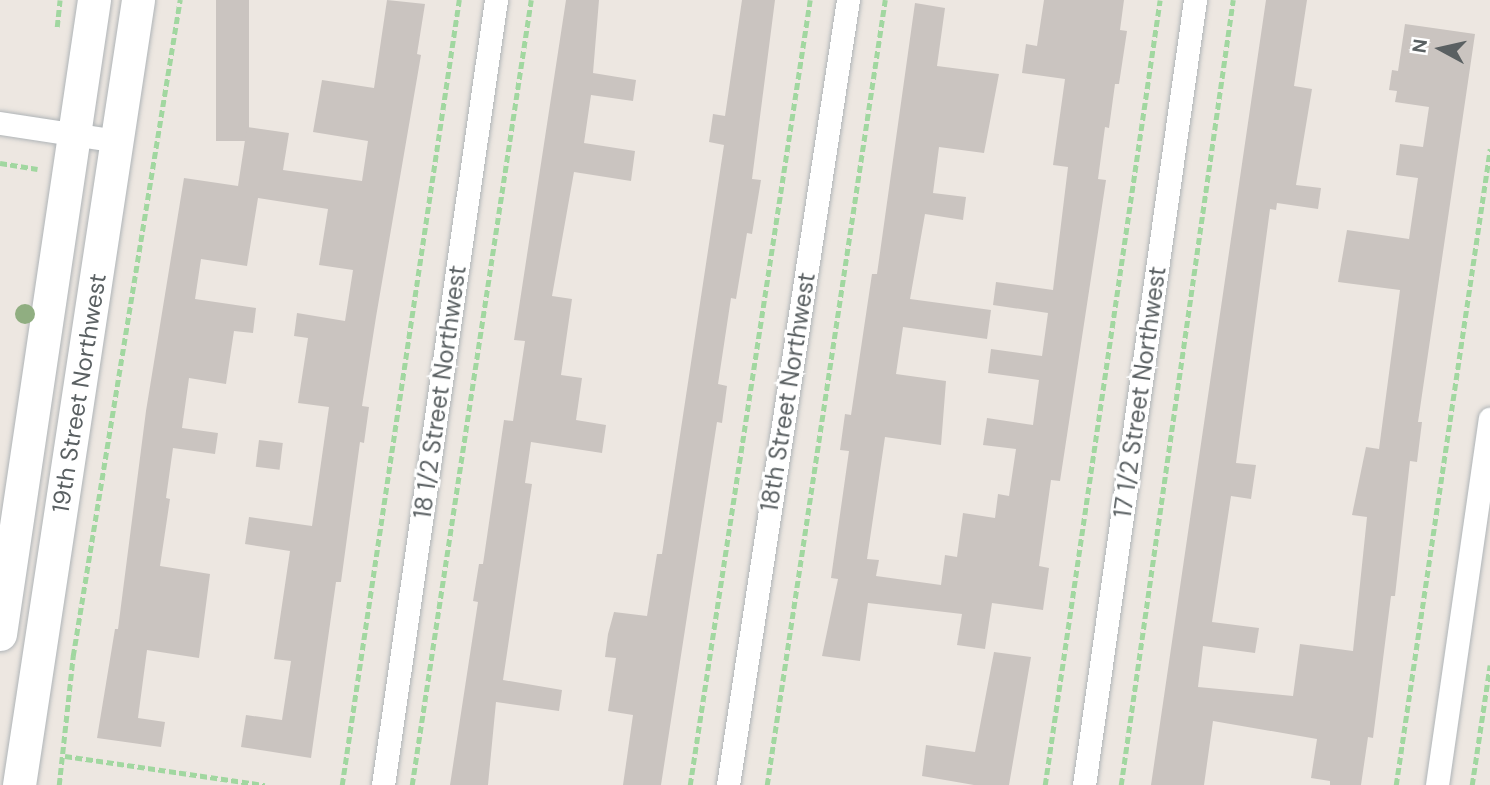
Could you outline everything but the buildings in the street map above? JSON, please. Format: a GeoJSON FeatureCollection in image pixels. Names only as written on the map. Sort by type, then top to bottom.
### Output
{"type":"FeatureCollection","features":[{"type":"Feature","properties":{"kind":"main road","name":"19th Street Northwest"},"geometry":{"type":"LineString","coordinates":[[0,634],[94,0]]}},
{"type":"Feature","properties":{"kind":"main road","name":"19th Street Northwest"},"geometry":{"type":"LineString","coordinates":[[18,783],[138,0]]}},
{"type":"Feature","properties":{"kind":"street","name":"18 1/2 Street Northwest"},"geometry":{"type":"LineString","coordinates":[[383,785],[496,0]]}},
{"type":"Feature","properties":{"kind":"street","name":"18th Street Northwest"},"geometry":{"type":"LineString","coordinates":[[728,785],[848,0]]}},
{"type":"Feature","properties":{"kind":"street","name":"17 1/2 Street Northwest"},"geometry":{"type":"LineString","coordinates":[[1084,785],[1195,0]]}},
{"type":"Feature","properties":{"kind":"street"},"geometry":{"type":"LineString","coordinates":[[0,123],[118,141]]}},
{"type":"Feature","properties":{"kind":"street"},"geometry":{"type":"LineString","coordinates":[[1437,785],[1490,419]]}},
{"type":"Feature","properties":{"kind":"path"},"geometry":{"type":"LineString","coordinates":[[59,785],[65,756],[72,656],[180,0]]}},
{"type":"Feature","properties":{"kind":"path"},"geometry":{"type":"LineString","coordinates":[[342,785],[459,0]]}},
{"type":"Feature","properties":{"kind":"path"},"geometry":{"type":"LineString","coordinates":[[412,785],[531,0]]}},
{"type":"Feature","properties":{"kind":"path"},"geometry":{"type":"LineString","coordinates":[[690,785],[810,0]]}},
{"type":"Feature","properties":{"kind":"path"},"geometry":{"type":"LineString","coordinates":[[767,785],[885,0]]}},
{"type":"Feature","properties":{"kind":"path"},"geometry":{"type":"LineString","coordinates":[[1045,785],[1160,0]]}},
{"type":"Feature","properties":{"kind":"path"},"geometry":{"type":"LineString","coordinates":[[1121,785],[1233,0]]}},
{"type":"Feature","properties":{"kind":"path"},"geometry":{"type":"LineString","coordinates":[[1396,785],[1490,149]]}},
{"type":"Feature","properties":{"kind":"path"},"geometry":{"type":"LineString","coordinates":[[0,163],[38,169]]}},
{"type":"Feature","properties":{"kind":"path"},"geometry":{"type":"LineString","coordinates":[[1472,785],[1490,665]]}},
{"type":"Feature","properties":{"kind":"path"},"geometry":{"type":"LineString","coordinates":[[65,756],[265,785]]}}]}
